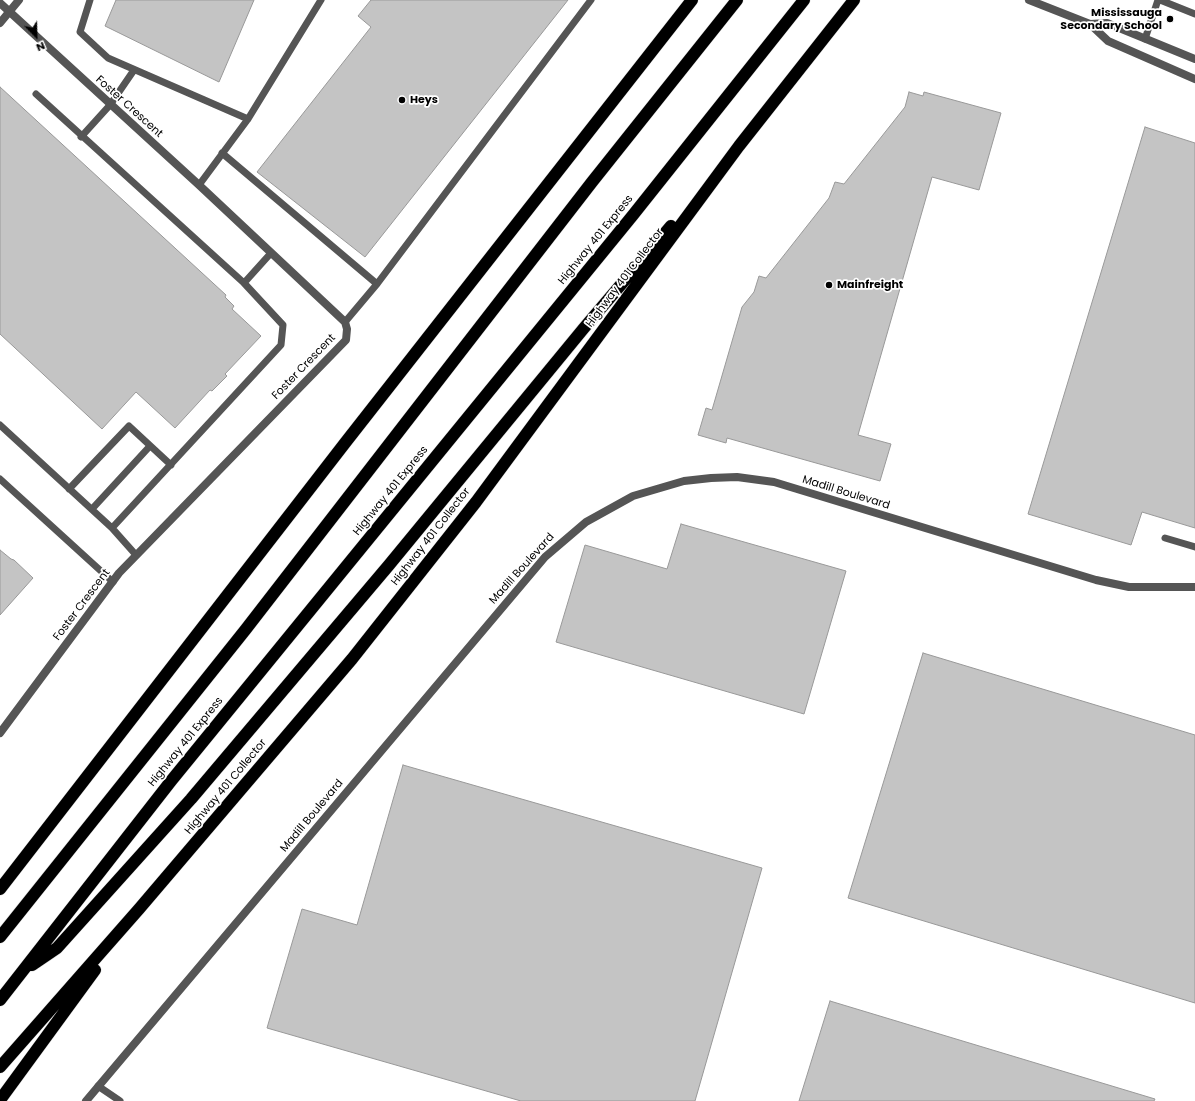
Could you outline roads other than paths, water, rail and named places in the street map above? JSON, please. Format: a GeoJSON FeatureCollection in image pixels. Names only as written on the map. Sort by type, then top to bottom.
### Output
{"type":"FeatureCollection","features":[{"type":"Feature","properties":{"kind":"highway"},"geometry":{"type":"LineString","coordinates":[[0,889],[354,431],[692,0]]}},
{"type":"Feature","properties":{"kind":"highway","name":"Highway 401 Express"},"geometry":{"type":"LineString","coordinates":[[0,937],[246,628],[592,182],[737,0]]}},
{"type":"Feature","properties":{"kind":"highway","name":"Highway 401 Express"},"geometry":{"type":"LineString","coordinates":[[0,1000],[171,781],[638,209],[804,0]]}},
{"type":"Feature","properties":{"kind":"highway","name":"Highway 401 Collector"},"geometry":{"type":"LineString","coordinates":[[0,1067],[139,909],[352,659],[476,502],[739,146],[854,0]]}},
{"type":"Feature","properties":{"kind":"highway"},"geometry":{"type":"LineString","coordinates":[[22,972],[57,948],[191,799],[389,566],[589,322],[739,146]]}},
{"type":"Feature","properties":{"kind":"highway"},"geometry":{"type":"LineString","coordinates":[[0,1100],[139,909]]}},
{"type":"Feature","properties":{"kind":"street"},"geometry":{"type":"LineString","coordinates":[[0,23],[19,0]]}},
{"type":"Feature","properties":{"kind":"street"},"geometry":{"type":"LineString","coordinates":[[1029,0],[1090,24],[1108,41],[1195,78]]}},
{"type":"Feature","properties":{"kind":"street","name":"Foster Crescent"},"geometry":{"type":"LineString","coordinates":[[0,3],[199,185],[345,322],[347,329],[346,340],[136,555],[113,582],[0,733]]}},
{"type":"Feature","properties":{"kind":"street"},"geometry":{"type":"LineString","coordinates":[[1090,24],[1107,23],[1195,59]]}},
{"type":"Feature","properties":{"kind":"street","name":"Madill Boulevard"},"geometry":{"type":"LineString","coordinates":[[86,1101],[545,557],[586,522],[633,496],[678,483],[711,478],[737,478],[774,482],[1096,580],[1129,587],[1195,587]]}},
{"type":"Feature","properties":{"kind":"lane"},"geometry":{"type":"LineString","coordinates":[[90,0],[80,32],[108,58],[248,119]]}},
{"type":"Feature","properties":{"kind":"lane"},"geometry":{"type":"LineString","coordinates":[[199,185],[248,119],[321,0]]}},
{"type":"Feature","properties":{"kind":"lane"},"geometry":{"type":"LineString","coordinates":[[345,322],[376,284],[591,0]]}},
{"type":"Feature","properties":{"kind":"lane"},"geometry":{"type":"LineString","coordinates":[[1146,39],[1159,0],[1195,14]]}},
{"type":"Feature","properties":{"kind":"lane"},"geometry":{"type":"LineString","coordinates":[[81,137],[110,105],[134,70]]}},
{"type":"Feature","properties":{"kind":"lane"},"geometry":{"type":"LineString","coordinates":[[36,94],[81,137],[244,283],[283,325],[281,345],[112,528]]}},
{"type":"Feature","properties":{"kind":"lane"},"geometry":{"type":"LineString","coordinates":[[222,153],[376,284]]}},
{"type":"Feature","properties":{"kind":"lane"},"geometry":{"type":"LineString","coordinates":[[244,283],[271,254]]}},
{"type":"Feature","properties":{"kind":"lane"},"geometry":{"type":"LineString","coordinates":[[0,425],[112,528],[136,555]]}},
{"type":"Feature","properties":{"kind":"lane"},"geometry":{"type":"LineString","coordinates":[[69,489],[129,426],[171,465]]}},
{"type":"Feature","properties":{"kind":"lane"},"geometry":{"type":"LineString","coordinates":[[92,509],[150,446]]}},
{"type":"Feature","properties":{"kind":"lane"},"geometry":{"type":"LineString","coordinates":[[0,479],[113,582]]}},
{"type":"Feature","properties":{"kind":"lane"},"geometry":{"type":"LineString","coordinates":[[1165,538],[1195,547]]}},
{"type":"Feature","properties":{"kind":"lane"},"geometry":{"type":"LineString","coordinates":[[98,1086],[120,1101]]}},
{"type":"Feature","properties":{"kind":"place","name":"Mississauga Secondary School"},"geometry":{"type":"Point","coordinates":[1170,19]}},
{"type":"Feature","properties":{"kind":"place","name":"Heys"},"geometry":{"type":"Point","coordinates":[402,100]}},
{"type":"Feature","properties":{"kind":"place","name":"Mainfreight"},"geometry":{"type":"Point","coordinates":[829,285]}}]}
